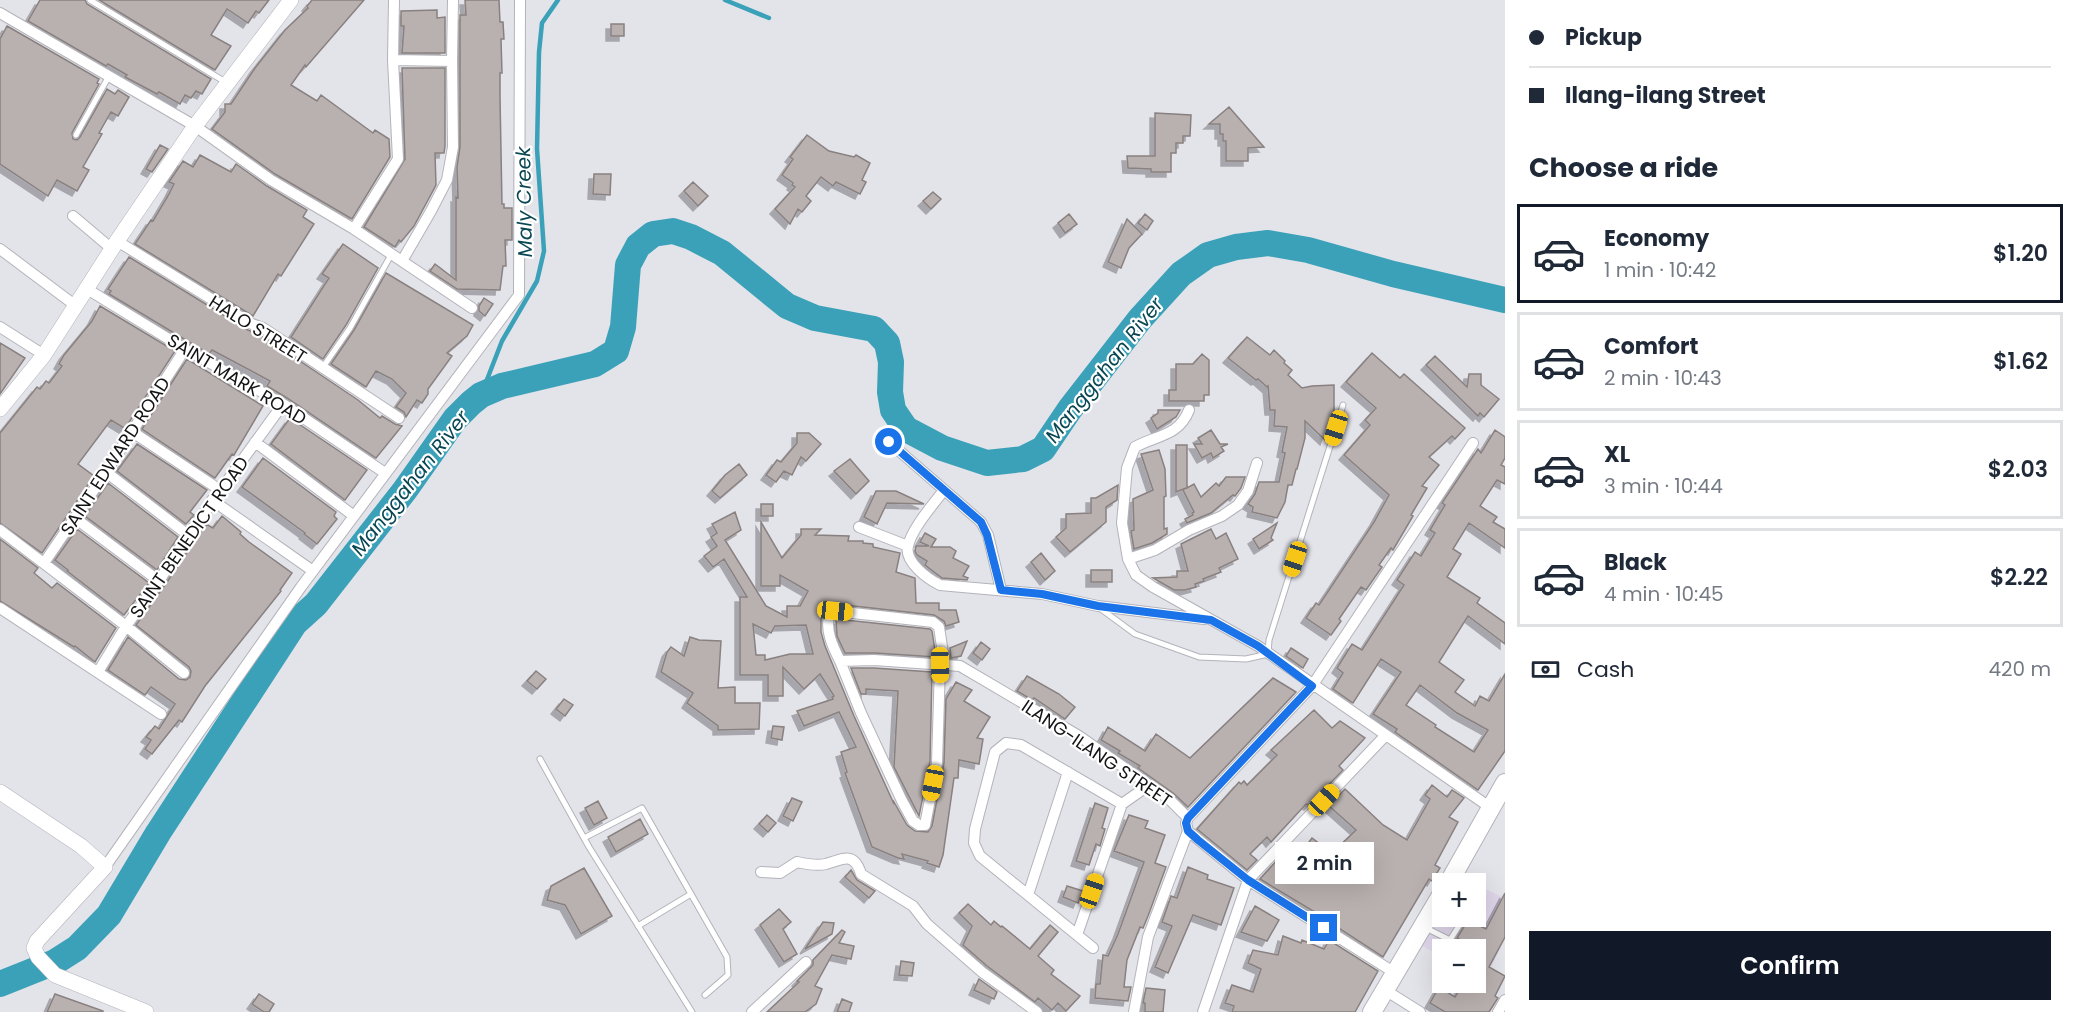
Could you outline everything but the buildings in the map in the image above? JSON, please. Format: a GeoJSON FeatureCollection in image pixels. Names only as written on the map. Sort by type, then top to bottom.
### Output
{"type":"FeatureCollection","features":[{"type":"Feature","properties":{"kind":"main road"},"geometry":{"type":"LineString","coordinates":[[1454,873],[1505,783]]}},
{"type":"Feature","properties":{"kind":"main road"},"geometry":{"type":"LineString","coordinates":[[1372,1012],[1432,910]]}},
{"type":"Feature","properties":{"kind":"street"},"geometry":{"type":"LineString","coordinates":[[0,409],[44,355],[195,126],[291,0]]}},
{"type":"Feature","properties":{"kind":"street"},"geometry":{"type":"LineString","coordinates":[[354,229],[398,159],[393,60],[394,0]]}},
{"type":"Feature","properties":{"kind":"street"},"geometry":{"type":"LineString","coordinates":[[397,258],[432,212],[447,180],[453,147],[453,0]]}},
{"type":"Feature","properties":{"kind":"street"},"geometry":{"type":"LineString","coordinates":[[146,1012],[55,975],[38,957],[34,948],[37,940],[105,867],[313,571],[519,295],[520,0]]}},
{"type":"Feature","properties":{"kind":"street"},"geometry":{"type":"LineString","coordinates":[[0,13],[195,126],[271,180],[354,229],[472,308]]}},
{"type":"Feature","properties":{"kind":"street"},"geometry":{"type":"LineString","coordinates":[[393,60],[452,61]]}},
{"type":"Feature","properties":{"kind":"street","name":"HALO STREET"},"geometry":{"type":"LineString","coordinates":[[73,216],[115,245],[252,324],[263,328],[399,418]]}},
{"type":"Feature","properties":{"kind":"street"},"geometry":{"type":"LineString","coordinates":[[0,249],[76,306]]}},
{"type":"Feature","properties":{"kind":"street","name":"SAINT MARK ROAD"},"geometry":{"type":"LineString","coordinates":[[87,289],[185,349],[283,404],[385,473]]}},
{"type":"Feature","properties":{"kind":"street"},"geometry":{"type":"LineString","coordinates":[[0,327],[44,355]]}},
{"type":"Feature","properties":{"kind":"street","name":"SAINT EDWARD ROAD"},"geometry":{"type":"LineString","coordinates":[[44,563],[185,349]]}},
{"type":"Feature","properties":{"kind":"street","name":"SAINT BENEDICT ROAD"},"geometry":{"type":"LineString","coordinates":[[98,672],[126,626],[159,581],[212,500],[283,404]]}},
{"type":"Feature","properties":{"kind":"street"},"geometry":{"type":"LineString","coordinates":[[1189,410],[1185,422],[1171,432],[1141,444],[1132,452],[1127,468],[1122,523],[1128,559],[1136,575],[1268,654],[1491,808]]}},
{"type":"Feature","properties":{"kind":"street"},"geometry":{"type":"LineString","coordinates":[[131,431],[220,490]]}},
{"type":"Feature","properties":{"kind":"street"},"geometry":{"type":"LineString","coordinates":[[255,442],[354,516]]}},
{"type":"Feature","properties":{"kind":"street"},"geometry":{"type":"LineString","coordinates":[[889,442],[981,522],[987,535],[1001,590]]}},
{"type":"Feature","properties":{"kind":"street"},"geometry":{"type":"LineString","coordinates":[[1188,818],[1312,686],[1473,443]]}},
{"type":"Feature","properties":{"kind":"street"},"geometry":{"type":"LineString","coordinates":[[1128,559],[1155,550],[1239,505],[1248,491],[1257,463]]}},
{"type":"Feature","properties":{"kind":"street"},"geometry":{"type":"LineString","coordinates":[[106,472],[188,535]]}},
{"type":"Feature","properties":{"kind":"street"},"geometry":{"type":"LineString","coordinates":[[944,490],[921,521],[908,546],[913,562],[921,573],[940,585],[1042,594],[1098,606],[1211,620]]}},
{"type":"Feature","properties":{"kind":"street"},"geometry":{"type":"LineString","coordinates":[[212,500],[313,571]]}},
{"type":"Feature","properties":{"kind":"street"},"geometry":{"type":"LineString","coordinates":[[75,518],[159,581]]}},
{"type":"Feature","properties":{"kind":"street"},"geometry":{"type":"LineString","coordinates":[[859,527],[908,546]]}},
{"type":"Feature","properties":{"kind":"street"},"geometry":{"type":"LineString","coordinates":[[0,530],[184,673]]}},
{"type":"Feature","properties":{"kind":"street"},"geometry":{"type":"LineString","coordinates":[[0,608],[161,714]]}},
{"type":"Feature","properties":{"kind":"street"},"geometry":{"type":"LineString","coordinates":[[835,611],[933,622],[939,627],[944,660],[940,665],[937,763],[925,825],[919,825],[913,821],[902,801],[861,713],[840,661],[830,638],[830,614],[835,611]]}},
{"type":"Feature","properties":{"kind":"street"},"geometry":{"type":"LineString","coordinates":[[840,661],[874,660],[940,665]]}},
{"type":"Feature","properties":{"kind":"street","name":"ILANG-ILANG STREET"},"geometry":{"type":"LineString","coordinates":[[940,665],[960,666],[1079,736],[1169,799],[1188,818],[1186,823],[1188,831]]}},
{"type":"Feature","properties":{"kind":"street"},"geometry":{"type":"LineString","coordinates":[[1203,1012],[1248,880],[1385,736]]}},
{"type":"Feature","properties":{"kind":"street"},"geometry":{"type":"LineString","coordinates":[[1093,948],[980,855],[974,843],[975,829],[994,752],[1006,743],[1021,745],[1122,804]]}},
{"type":"Feature","properties":{"kind":"street"},"geometry":{"type":"LineString","coordinates":[[1028,895],[1068,772]]}},
{"type":"Feature","properties":{"kind":"street"},"geometry":{"type":"LineString","coordinates":[[1077,935],[1122,804],[1149,785]]}},
{"type":"Feature","properties":{"kind":"street"},"geometry":{"type":"LineString","coordinates":[[0,792],[81,846],[105,867]]}},
{"type":"Feature","properties":{"kind":"street"},"geometry":{"type":"LineString","coordinates":[[1134,1012],[1148,937],[1188,831],[1248,880],[1395,973]]}},
{"type":"Feature","properties":{"kind":"street"},"geometry":{"type":"LineString","coordinates":[[761,872],[780,873],[797,862],[814,865],[844,858],[853,860],[858,865],[861,874],[913,906],[927,924],[982,972],[1037,1012]]}},
{"type":"Feature","properties":{"kind":"street"},"geometry":{"type":"LineString","coordinates":[[752,1012],[806,962]]}},
{"type":"Feature","properties":{"kind":"street"},"geometry":{"type":"LineString","coordinates":[[1385,990],[1420,1012]]}},
{"type":"Feature","properties":{"kind":"street"},"geometry":{"type":"LineString","coordinates":[[1498,1012],[1505,1000]]}},
{"type":"Feature","properties":{"kind":"lane"},"geometry":{"type":"LineString","coordinates":[[90,0],[228,83]]}},
{"type":"Feature","properties":{"kind":"lane"},"geometry":{"type":"LineString","coordinates":[[76,135],[109,76]]}},
{"type":"Feature","properties":{"kind":"lane"},"geometry":{"type":"LineString","coordinates":[[322,369],[397,258]]}},
{"type":"Feature","properties":{"kind":"lane"},"geometry":{"type":"LineString","coordinates":[[1098,606],[1136,634],[1198,657],[1246,659],[1268,654],[1269,640],[1343,405]]}},
{"type":"Feature","properties":{"kind":"lane"},"geometry":{"type":"LineString","coordinates":[[540,759],[584,838],[692,1012]]}},
{"type":"Feature","properties":{"kind":"lane"},"geometry":{"type":"LineString","coordinates":[[584,838],[642,808],[727,957],[728,975],[705,995]]}},
{"type":"Feature","properties":{"kind":"lane"},"geometry":{"type":"LineString","coordinates":[[638,926],[691,894]]}},
{"type":"Feature","properties":{"kind":"lane"},"geometry":{"type":"LineString","coordinates":[[1422,926],[1450,940],[1458,927]]}},
{"type":"Feature","properties":{"kind":"shaded area"},"geometry":{"type":"Polygon","coordinates":[[[1486,889],[1505,898],[1505,937],[1486,979],[1486,939],[1432,939],[1432,951],[1421,945],[1432,926],[1486,927],[1486,889]]]}},
{"type":"Feature","properties":{"kind":"waterway","name":"Maly Creek"},"geometry":{"type":"LineString","coordinates":[[481,395],[502,341],[537,281],[544,251],[537,149],[539,52],[542,23],[558,0]]}},
{"type":"Feature","properties":{"kind":"waterway","name":"Maly Creek"},"geometry":{"type":"LineString","coordinates":[[725,0],[769,18]]}},
{"type":"Feature","properties":{"kind":"waterway","name":"Manggahan River"},"geometry":{"type":"LineString","coordinates":[[0,984],[55,962],[77,948],[109,915],[158,833],[295,623],[316,604],[405,490],[455,419],[481,395],[502,386],[595,364],[616,351],[623,327],[628,265],[638,246],[653,234],[673,231],[691,237],[722,253],[787,306],[815,318],[874,329],[887,343],[891,362],[890,392],[893,410],[906,429],[942,448],[987,463],[1023,459],[1043,449],[1070,409],[1140,319],[1181,274],[1208,255],[1236,247],[1268,243],[1308,250],[1393,274],[1505,300]]}},
{"type":"Feature","properties":{"kind":"route"},"geometry":{"type":"LineString","coordinates":[[889,442],[981,522],[987,535],[1001,590],[1042,594],[1098,606],[1211,620],[1258,646],[1312,686],[1188,818],[1186,823],[1188,831],[1248,880],[1324,928]]}}]}
